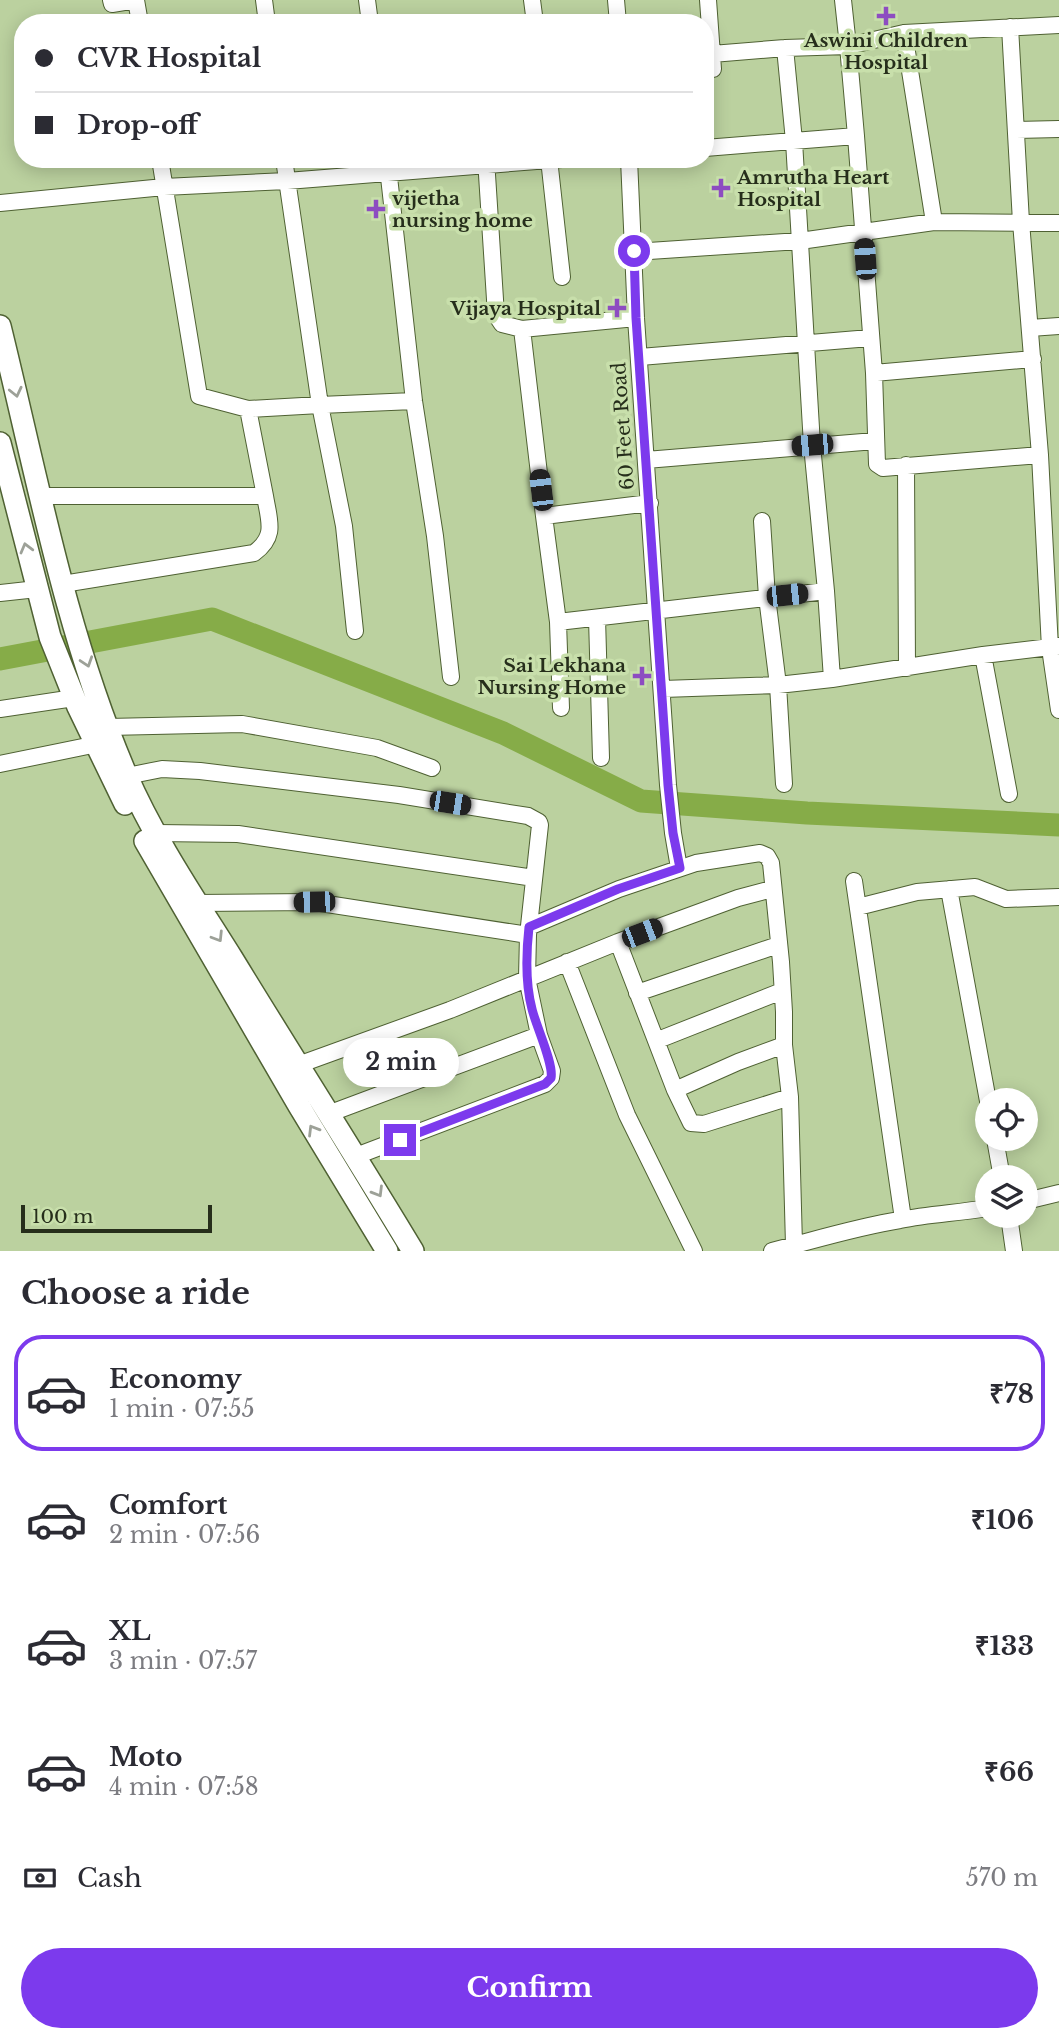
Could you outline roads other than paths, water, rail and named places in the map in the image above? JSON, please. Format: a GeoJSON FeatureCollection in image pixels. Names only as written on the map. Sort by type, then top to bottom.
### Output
{"type":"FeatureCollection","features":[{"type":"Feature","properties":{"kind":"main road"},"geometry":{"type":"LineString","coordinates":[[0,326],[63,584],[100,702],[106,738],[161,871],[387,1251]]}},
{"type":"Feature","properties":{"kind":"main road"},"geometry":{"type":"LineString","coordinates":[[0,443],[7,503],[37,589],[50,637],[76,702],[106,738],[197,903],[413,1251]]}},
{"type":"Feature","properties":{"kind":"street"},"geometry":{"type":"LineString","coordinates":[[111,0],[112,5],[136,0],[138,14]]}},
{"type":"Feature","properties":{"kind":"street"},"geometry":{"type":"LineString","coordinates":[[844,0],[874,373],[877,464],[883,468],[1040,455]]}},
{"type":"Feature","properties":{"kind":"street"},"geometry":{"type":"LineString","coordinates":[[714,61],[785,48],[848,46],[904,33],[1059,25]]}},
{"type":"Feature","properties":{"kind":"street"},"geometry":{"type":"LineString","coordinates":[[1010,27],[1021,222],[1059,709]]}},
{"type":"Feature","properties":{"kind":"street"},"geometry":{"type":"LineString","coordinates":[[904,33],[934,222]]}},
{"type":"Feature","properties":{"kind":"street"},"geometry":{"type":"LineString","coordinates":[[785,48],[794,141],[812,445],[832,679]]}},
{"type":"Feature","properties":{"kind":"street"},"geometry":{"type":"LineString","coordinates":[[1016,130],[1059,129]]}},
{"type":"Feature","properties":{"kind":"street"},"geometry":{"type":"LineString","coordinates":[[714,147],[856,136]]}},
{"type":"Feature","properties":{"kind":"street"},"geometry":{"type":"LineString","coordinates":[[161,168],[199,396],[248,409],[414,401]]}},
{"type":"Feature","properties":{"kind":"street"},"geometry":{"type":"LineString","coordinates":[[285,168],[320,405],[344,526],[355,631]]}},
{"type":"Feature","properties":{"kind":"street"},"geometry":{"type":"LineString","coordinates":[[0,203],[164,187],[287,181],[375,168]]}},
{"type":"Feature","properties":{"kind":"street"},"geometry":{"type":"LineString","coordinates":[[388,168],[414,401],[435,536],[451,677]]}},
{"type":"Feature","properties":{"kind":"street"},"geometry":{"type":"LineString","coordinates":[[486,168],[496,315],[502,324],[522,329],[636,318]]}},
{"type":"Feature","properties":{"kind":"street"},"geometry":{"type":"LineString","coordinates":[[555,168],[562,277]]}},
{"type":"Feature","properties":{"kind":"street","name":"60 Feet Road"},"geometry":{"type":"LineString","coordinates":[[629,168],[636,318],[668,785],[680,868]]}},
{"type":"Feature","properties":{"kind":"street"},"geometry":{"type":"LineString","coordinates":[[634,251],[800,241],[934,222],[1059,223]]}},
{"type":"Feature","properties":{"kind":"street"},"geometry":{"type":"LineString","coordinates":[[1030,328],[1059,326]]}},
{"type":"Feature","properties":{"kind":"street"},"geometry":{"type":"LineString","coordinates":[[522,329],[558,622],[561,708]]}},
{"type":"Feature","properties":{"kind":"street"},"geometry":{"type":"LineString","coordinates":[[640,357],[870,338]]}},
{"type":"Feature","properties":{"kind":"street"},"geometry":{"type":"LineString","coordinates":[[874,373],[1033,359]]}},
{"type":"Feature","properties":{"kind":"street"},"geometry":{"type":"LineString","coordinates":[[63,584],[254,553],[269,539],[270,527],[265,496],[248,409]]}},
{"type":"Feature","properties":{"kind":"street"},"geometry":{"type":"LineString","coordinates":[[646,460],[876,441]]}},
{"type":"Feature","properties":{"kind":"street"},"geometry":{"type":"LineString","coordinates":[[906,465],[907,668]]}},
{"type":"Feature","properties":{"kind":"street"},"geometry":{"type":"LineString","coordinates":[[41,496],[265,496]]}},
{"type":"Feature","properties":{"kind":"street"},"geometry":{"type":"LineString","coordinates":[[544,516],[650,503]]}},
{"type":"Feature","properties":{"kind":"street"},"geometry":{"type":"LineString","coordinates":[[762,521],[767,597],[778,685],[784,784]]}},
{"type":"Feature","properties":{"kind":"street"},"geometry":{"type":"LineString","coordinates":[[0,593],[37,589]]}},
{"type":"Feature","properties":{"kind":"street"},"geometry":{"type":"LineString","coordinates":[[558,622],[826,591]]}},
{"type":"Feature","properties":{"kind":"street"},"geometry":{"type":"LineString","coordinates":[[597,618],[601,758]]}},
{"type":"Feature","properties":{"kind":"street"},"geometry":{"type":"LineString","coordinates":[[663,690],[778,685],[1054,647]]}},
{"type":"Feature","properties":{"kind":"street"},"geometry":{"type":"LineString","coordinates":[[984,655],[1009,794]]}},
{"type":"Feature","properties":{"kind":"street"},"geometry":{"type":"LineString","coordinates":[[0,709],[76,702]]}},
{"type":"Feature","properties":{"kind":"street"},"geometry":{"type":"LineString","coordinates":[[0,764],[106,738],[242,724],[377,748],[432,768]]}},
{"type":"Feature","properties":{"kind":"street"},"geometry":{"type":"LineString","coordinates":[[127,776],[162,769],[200,771],[399,795],[528,816],[536,819],[540,825],[527,978],[539,1035],[552,1071],[551,1078],[545,1084],[356,1156]]}},
{"type":"Feature","properties":{"kind":"street"},"geometry":{"type":"LineString","coordinates":[[156,833],[238,834],[534,878]]}},
{"type":"Feature","properties":{"kind":"street"},"geometry":{"type":"LineString","coordinates":[[197,903],[314,902],[529,931],[618,889],[680,868],[696,863],[764,854],[768,856],[771,863],[790,1097],[794,1245]]}},
{"type":"Feature","properties":{"kind":"street"},"geometry":{"type":"LineString","coordinates":[[854,881],[903,1219]]}},
{"type":"Feature","properties":{"kind":"street"},"geometry":{"type":"LineString","coordinates":[[858,907],[917,892],[975,887],[1006,899],[1059,897]]}},
{"type":"Feature","properties":{"kind":"street"},"geometry":{"type":"LineString","coordinates":[[298,1066],[450,1010],[618,942],[738,898],[772,889]]}},
{"type":"Feature","properties":{"kind":"street"},"geometry":{"type":"LineString","coordinates":[[949,889],[986,1088]]}},
{"type":"Feature","properties":{"kind":"street"},"geometry":{"type":"LineString","coordinates":[[618,942],[658,1040],[675,1090],[688,1118],[695,1125],[790,1097]]}},
{"type":"Feature","properties":{"kind":"street"},"geometry":{"type":"LineString","coordinates":[[637,993],[778,944]]}},
{"type":"Feature","properties":{"kind":"street"},"geometry":{"type":"LineString","coordinates":[[567,962],[628,1115],[694,1251]]}},
{"type":"Feature","properties":{"kind":"street"},"geometry":{"type":"LineString","coordinates":[[658,1040],[782,991]]}},
{"type":"Feature","properties":{"kind":"street"},"geometry":{"type":"LineString","coordinates":[[328,1114],[539,1035]]}},
{"type":"Feature","properties":{"kind":"street"},"geometry":{"type":"LineString","coordinates":[[675,1090],[784,1045]]}},
{"type":"Feature","properties":{"kind":"street"},"geometry":{"type":"LineString","coordinates":[[1038,1198],[1059,1193]]}},
{"type":"Feature","properties":{"kind":"street"},"geometry":{"type":"LineString","coordinates":[[772,1251],[825,1235],[903,1219],[975,1210]]}},
{"type":"Feature","properties":{"kind":"street"},"geometry":{"type":"LineString","coordinates":[[1011,1228],[1014,1251]]}},
{"type":"Feature","properties":{"kind":"waterway"},"geometry":{"type":"LineString","coordinates":[[0,659],[212,619],[503,733],[641,801],[807,813],[1059,825]]}},
{"type":"Feature","properties":{"kind":"place","name":"Aswini Children Hospital"},"geometry":{"type":"Point","coordinates":[886,16]}},
{"type":"Feature","properties":{"kind":"place","name":"Amrutha Heart Hospital"},"geometry":{"type":"Point","coordinates":[721,188]}},
{"type":"Feature","properties":{"kind":"place","name":"vijetha nursing home"},"geometry":{"type":"Point","coordinates":[376,209]}},
{"type":"Feature","properties":{"kind":"place","name":"Vijaya Hospital"},"geometry":{"type":"Point","coordinates":[617,308]}},
{"type":"Feature","properties":{"kind":"place","name":"Sai Lekhana Nursing Home"},"geometry":{"type":"Point","coordinates":[642,676]}}]}
